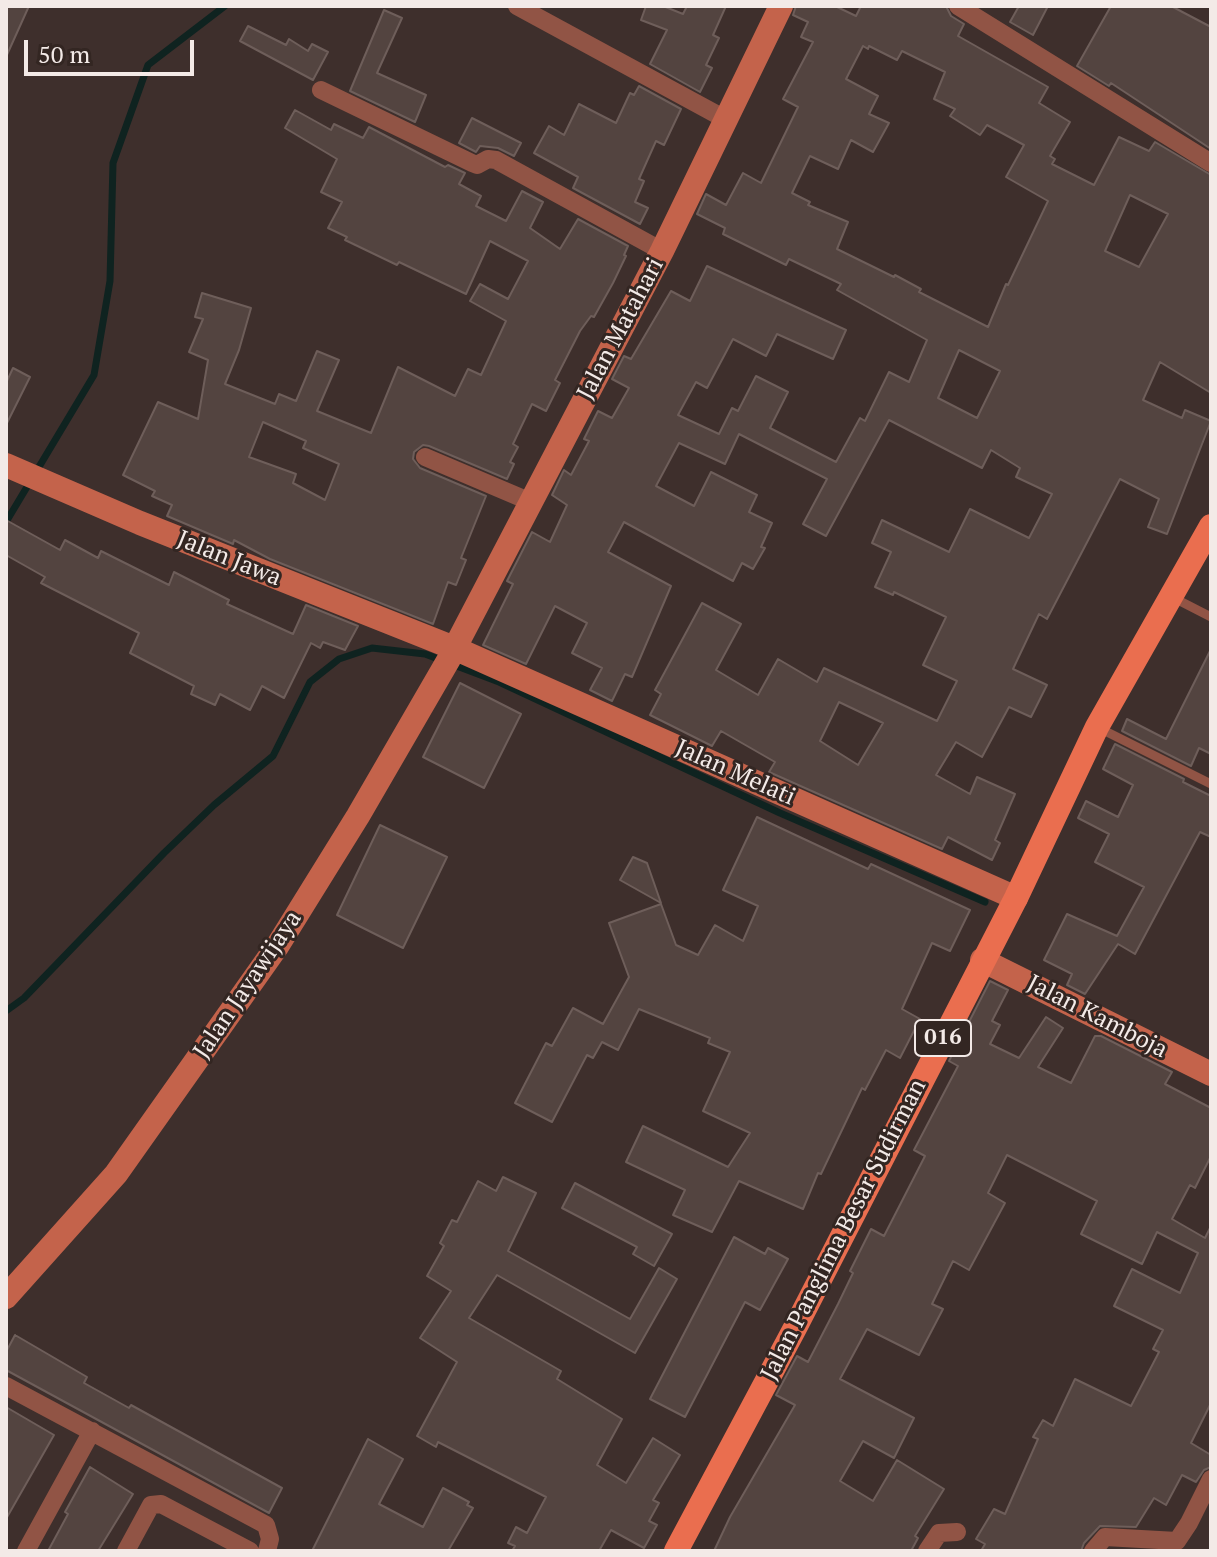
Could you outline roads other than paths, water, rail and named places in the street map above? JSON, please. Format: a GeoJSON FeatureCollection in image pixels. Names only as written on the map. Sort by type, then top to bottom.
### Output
{"type":"FeatureCollection","features":[{"type":"Feature","properties":{"kind":"main road","name":"Jalan Panglima Besar Sudirman"},"geometry":{"type":"LineString","coordinates":[[676,1551],[795,1328],[1016,898],[1097,727],[1211,526]]}},
{"type":"Feature","properties":{"kind":"street"},"geometry":{"type":"LineString","coordinates":[[517,6],[727,120]]}},
{"type":"Feature","properties":{"kind":"street","name":"Jalan Matahari"},"geometry":{"type":"LineString","coordinates":[[448,660],[662,251],[781,6]]}},
{"type":"Feature","properties":{"kind":"street"},"geometry":{"type":"LineString","coordinates":[[958,6],[1211,163]]}},
{"type":"Feature","properties":{"kind":"street"},"geometry":{"type":"LineString","coordinates":[[321,90],[477,165],[488,159],[496,160],[662,251]]}},
{"type":"Feature","properties":{"kind":"street"},"geometry":{"type":"LineString","coordinates":[[425,457],[531,502]]}},
{"type":"Feature","properties":{"kind":"street","name":"Jalan Jawa"},"geometry":{"type":"LineString","coordinates":[[14,468],[448,660]]}},
{"type":"Feature","properties":{"kind":"street","name":"Jalan Melati"},"geometry":{"type":"LineString","coordinates":[[448,660],[1016,898]]}},
{"type":"Feature","properties":{"kind":"street","name":"Jalan Jayawijaya"},"geometry":{"type":"LineString","coordinates":[[6,1297],[116,1174],[197,1062],[278,945],[358,816],[448,660]]}},
{"type":"Feature","properties":{"kind":"street","name":"Jalan Kamboja"},"geometry":{"type":"LineString","coordinates":[[982,960],[1211,1074]]}},
{"type":"Feature","properties":{"kind":"street"},"geometry":{"type":"LineString","coordinates":[[6,1386],[266,1525],[270,1539],[267,1551]]}},
{"type":"Feature","properties":{"kind":"street"},"geometry":{"type":"LineString","coordinates":[[26,1551],[92,1431]]}},
{"type":"Feature","properties":{"kind":"street"},"geometry":{"type":"LineString","coordinates":[[1093,1551],[1105,1537],[1177,1541],[1211,1479]]}},
{"type":"Feature","properties":{"kind":"street"},"geometry":{"type":"LineString","coordinates":[[126,1551],[151,1505],[161,1504],[250,1551]]}},
{"type":"Feature","properties":{"kind":"street"},"geometry":{"type":"LineString","coordinates":[[927,1551],[939,1533],[957,1532]]}},
{"type":"Feature","properties":{"kind":"lane"},"geometry":{"type":"LineString","coordinates":[[1172,597],[1211,617]]}},
{"type":"Feature","properties":{"kind":"lane"},"geometry":{"type":"LineString","coordinates":[[1097,727],[1211,784]]}},
{"type":"Feature","properties":{"kind":"waterway"},"geometry":{"type":"LineString","coordinates":[[6,522],[94,375],[110,281],[113,163],[148,65],[225,6]]}},
{"type":"Feature","properties":{"kind":"waterway"},"geometry":{"type":"LineString","coordinates":[[6,1011],[24,998],[214,805],[273,756],[310,682],[339,659],[372,648],[425,654],[499,682],[780,813],[985,902]]}}]}
